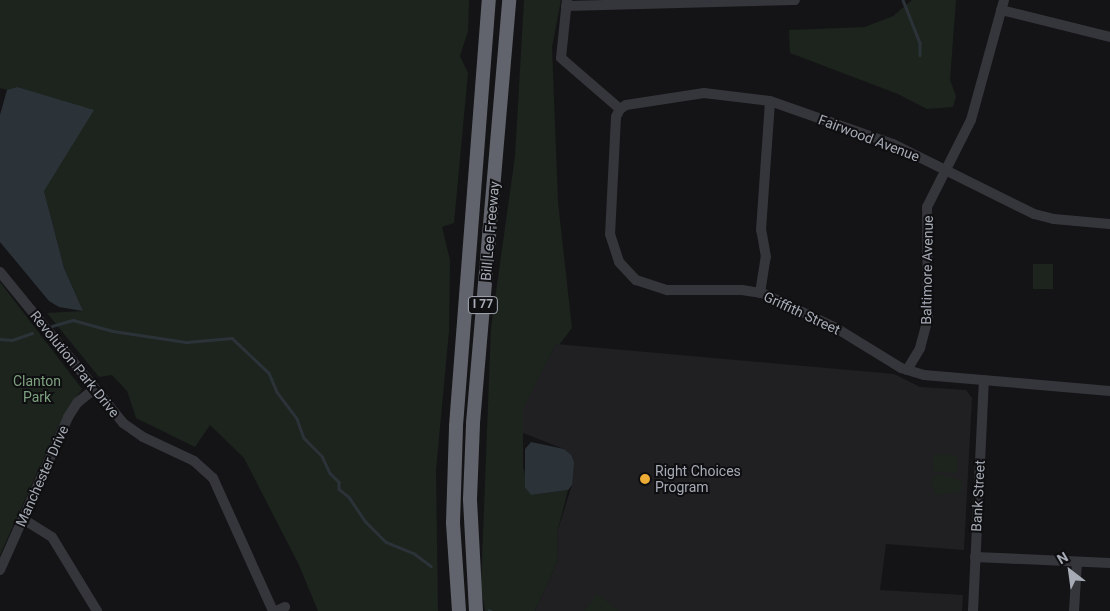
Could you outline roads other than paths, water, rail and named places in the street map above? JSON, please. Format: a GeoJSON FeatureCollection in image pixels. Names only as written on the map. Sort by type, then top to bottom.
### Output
{"type":"FeatureCollection","features":[{"type":"Feature","properties":{"kind":"highway","name":"Bill Lee Freeway"},"geometry":{"type":"LineString","coordinates":[[459,611],[453,523],[456,426],[487,63],[489,0]]}},
{"type":"Feature","properties":{"kind":"highway","name":"Bill Lee Freeway"},"geometry":{"type":"LineString","coordinates":[[476,611],[470,500],[473,423],[509,0]]}},
{"type":"Feature","properties":{"kind":"street"},"geometry":{"type":"LineString","coordinates":[[620,108],[561,58],[566,3],[796,0]]}},
{"type":"Feature","properties":{"kind":"street"},"geometry":{"type":"LineString","coordinates":[[1003,5],[1110,37]]}},
{"type":"Feature","properties":{"kind":"street","name":"Baltimore Avenue"},"geometry":{"type":"LineString","coordinates":[[907,370],[925,337],[928,318],[925,218],[929,202],[971,120],[1003,5]]}},
{"type":"Feature","properties":{"kind":"street","name":"Fairwood Avenue"},"geometry":{"type":"LineString","coordinates":[[620,108],[626,105],[704,93],[770,101],[893,144],[1034,214],[1054,219],[1110,224]]}},
{"type":"Feature","properties":{"kind":"street"},"geometry":{"type":"LineString","coordinates":[[760,293],[766,256],[761,230],[770,101]]}},
{"type":"Feature","properties":{"kind":"street","name":"Griffith Street"},"geometry":{"type":"LineString","coordinates":[[620,108],[616,117],[610,228],[614,251],[623,267],[636,280],[656,289],[760,293],[836,328],[907,370],[924,375],[1110,391]]}},
{"type":"Feature","properties":{"kind":"street","name":"Revolution Park Drive"},"geometry":{"type":"LineString","coordinates":[[0,272],[94,389],[129,428],[194,461],[213,478],[278,610]]}},
{"type":"Feature","properties":{"kind":"street","name":"Bank Street"},"geometry":{"type":"LineString","coordinates":[[973,611],[984,380]]}},
{"type":"Feature","properties":{"kind":"street","name":"Manchester Drive"},"geometry":{"type":"LineString","coordinates":[[0,570],[68,416],[77,403],[94,389]]}},
{"type":"Feature","properties":{"kind":"street"},"geometry":{"type":"LineString","coordinates":[[23,519],[52,538],[97,611]]}},
{"type":"Feature","properties":{"kind":"street"},"geometry":{"type":"LineString","coordinates":[[976,557],[1110,563]]}},
{"type":"Feature","properties":{"kind":"street"},"geometry":{"type":"LineString","coordinates":[[1074,611],[1077,562]]}},
{"type":"Feature","properties":{"kind":"waterway"},"geometry":{"type":"LineString","coordinates":[[903,0],[920,43],[920,55]]}},
{"type":"Feature","properties":{"kind":"waterway"},"geometry":{"type":"LineString","coordinates":[[52,326],[73,320],[113,331],[187,342],[232,338],[269,373],[277,392],[297,419],[304,438],[322,456],[330,473],[339,482],[339,489],[349,497],[365,521],[386,542],[415,554],[431,566]]}},
{"type":"Feature","properties":{"kind":"waterway"},"geometry":{"type":"LineString","coordinates":[[0,339],[12,340],[32,333]]}},
{"type":"Feature","properties":{"kind":"place","name":"Right Choices Program"},"geometry":{"type":"Point","coordinates":[645,479]}},
{"type":"Feature","properties":{"kind":"park label","name":"Clanton Park"},"geometry":{"type":"Point","coordinates":[37,390]}}]}
